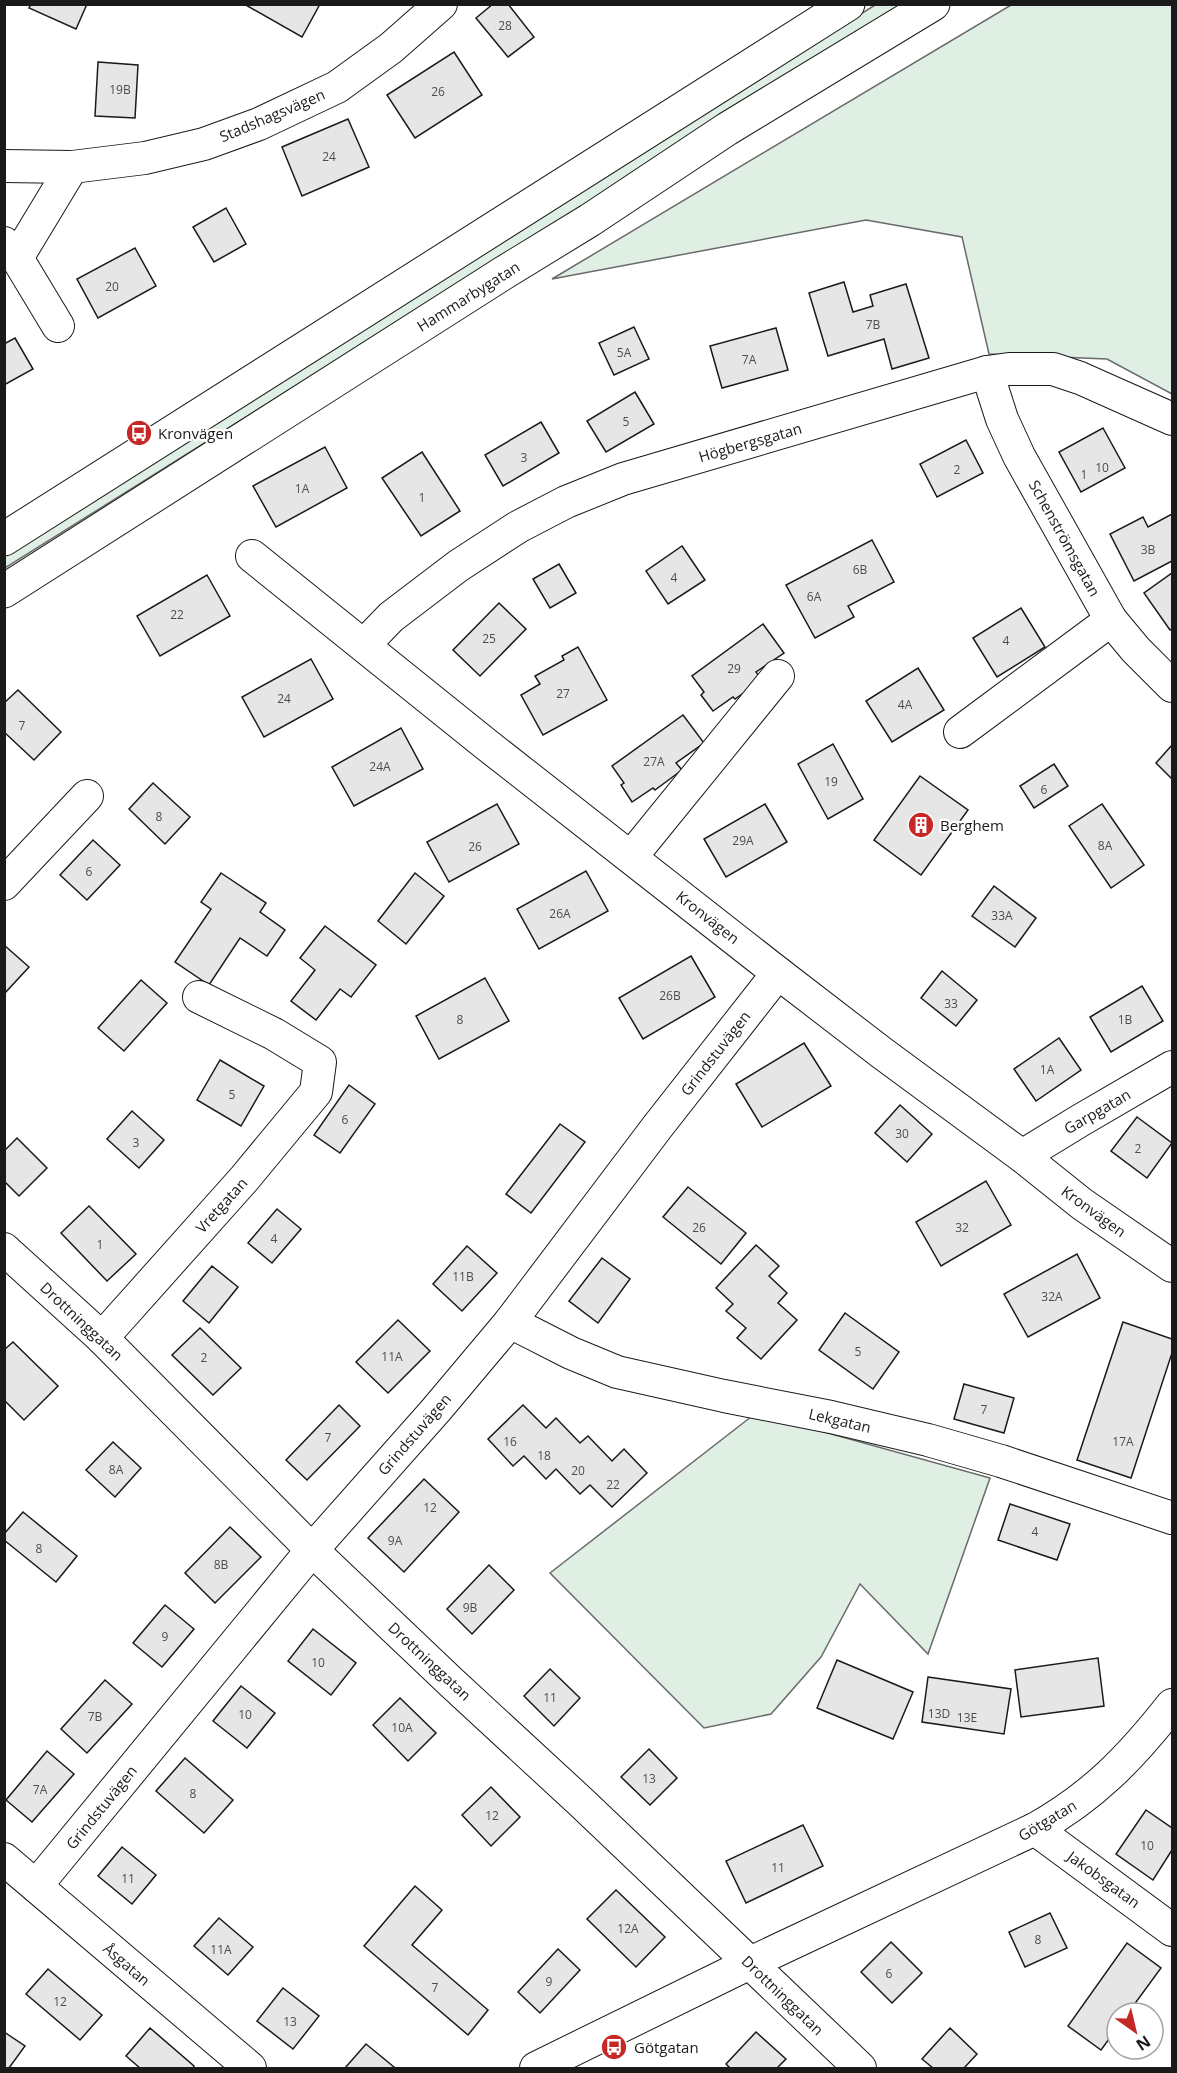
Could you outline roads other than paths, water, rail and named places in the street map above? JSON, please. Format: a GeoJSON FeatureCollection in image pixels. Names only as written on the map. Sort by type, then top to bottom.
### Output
{"type":"FeatureCollection","features":[{"type":"Feature","properties":{"kind":"main road"},"geometry":{"type":"LineString","coordinates":[[4,538],[849,4]]}},
{"type":"Feature","properties":{"kind":"main road","name":"Hammarbygatan"},"geometry":{"type":"LineString","coordinates":[[4,591],[590,220],[727,129],[933,4]]}},
{"type":"Feature","properties":{"kind":"street","name":"Stadshagsvägen"},"geometry":{"type":"LineString","coordinates":[[4,166],[72,167],[108,164],[204,144],[259,124],[337,87],[391,48],[441,4]]}},
{"type":"Feature","properties":{"kind":"street"},"geometry":{"type":"LineString","coordinates":[[58,326],[11,251],[72,167]]}},
{"type":"Feature","properties":{"kind":"street","name":"Högbergsgatan"},"geometry":{"type":"LineString","coordinates":[[364,645],[391,616],[458,567],[518,527],[566,502],[623,479],[987,372],[1009,369],[1053,369],[1080,378],[1173,419]]}},
{"type":"Feature","properties":{"kind":"street","name":"Schenströmsgatan"},"geometry":{"type":"LineString","coordinates":[[987,372],[1002,419],[1019,456],[1111,620],[1136,650],[1173,686]]}},
{"type":"Feature","properties":{"kind":"street","name":"Kronvägen"},"geometry":{"type":"LineString","coordinates":[[252,555],[488,745],[778,973],[1022,1156],[1082,1204],[1173,1266]]}},
{"type":"Feature","properties":{"kind":"street"},"geometry":{"type":"LineString","coordinates":[[960,732],[1111,620]]}},
{"type":"Feature","properties":{"kind":"street"},"geometry":{"type":"LineString","coordinates":[[632,856],[778,676]]}},
{"type":"Feature","properties":{"kind":"street"},"geometry":{"type":"LineString","coordinates":[[4,884],[87,796]]}},
{"type":"Feature","properties":{"kind":"street","name":"Grindstuvägen"},"geometry":{"type":"LineString","coordinates":[[36,1886],[312,1550],[436,1410],[510,1322],[630,1162],[778,973]]}},
{"type":"Feature","properties":{"kind":"street","name":"Vretgatan"},"geometry":{"type":"LineString","coordinates":[[102,1338],[244,1179],[315,1092],[320,1062],[274,1034],[199,997]]}},
{"type":"Feature","properties":{"kind":"street","name":"Garpgatan"},"geometry":{"type":"LineString","coordinates":[[1022,1156],[1173,1067]]}},
{"type":"Feature","properties":{"kind":"street","name":"Drottninggatan"},"geometry":{"type":"LineString","coordinates":[[4,1249],[102,1338],[312,1550],[860,2068]]}},
{"type":"Feature","properties":{"kind":"street","name":"Lekgatan"},"geometry":{"type":"LineString","coordinates":[[510,1322],[571,1353],[617,1372],[928,1440],[1001,1461],[1173,1518]]}},
{"type":"Feature","properties":{"kind":"street","name":"Götgatan"},"geometry":{"type":"LineString","coordinates":[[536,2068],[750,1962],[1035,1829],[1085,1797],[1124,1762],[1173,1705]]}},
{"type":"Feature","properties":{"kind":"street","name":"Jakobsgatan"},"geometry":{"type":"LineString","coordinates":[[1035,1829],[1173,1930]]}},
{"type":"Feature","properties":{"kind":"street","name":"Åsgatan"},"geometry":{"type":"LineString","coordinates":[[4,1859],[250,2068]]}},
{"type":"Feature","properties":{"kind":"place","name":"Kronvägen"},"geometry":{"type":"Point","coordinates":[139,433]}},
{"type":"Feature","properties":{"kind":"place","name":"Berghem"},"geometry":{"type":"Point","coordinates":[921,825]}},
{"type":"Feature","properties":{"kind":"place","name":"Götgatan"},"geometry":{"type":"Point","coordinates":[614,2047]}}]}
